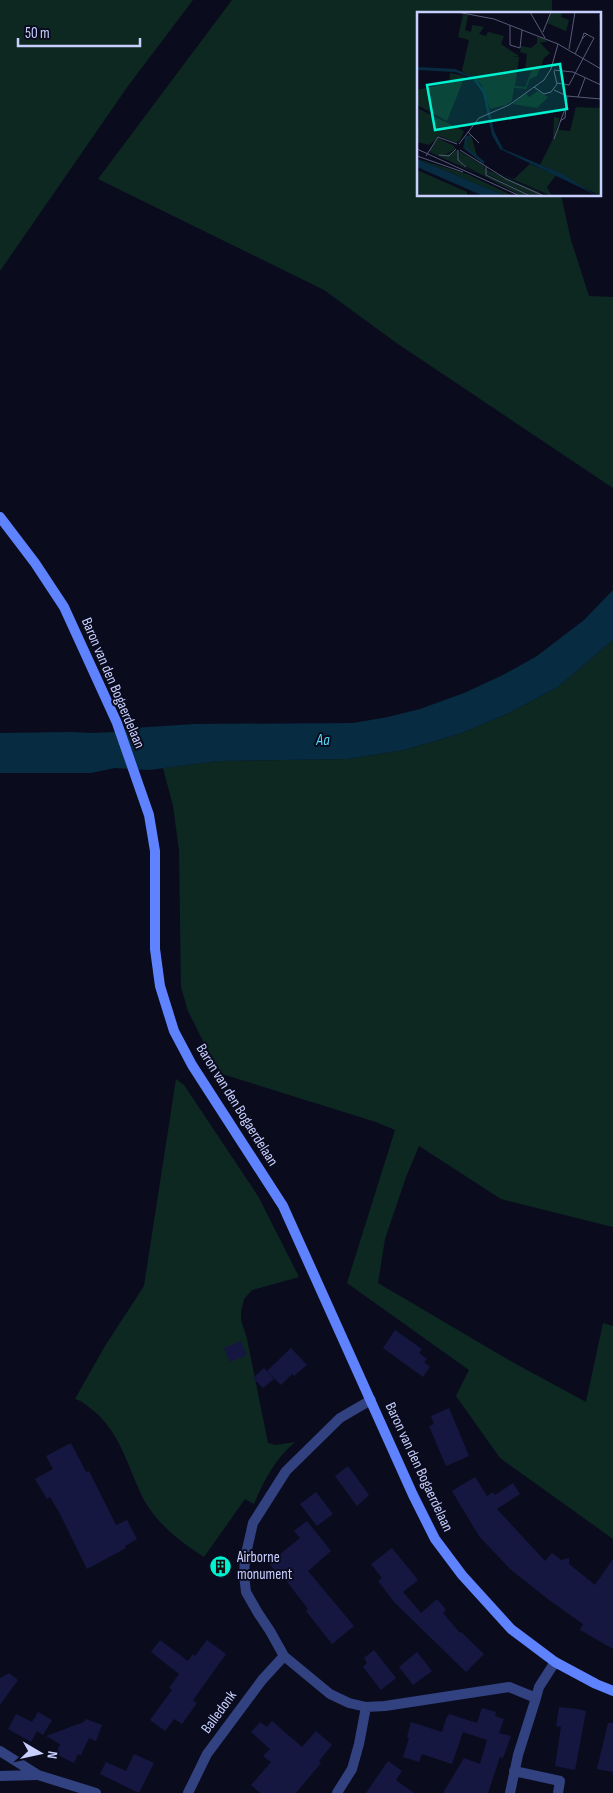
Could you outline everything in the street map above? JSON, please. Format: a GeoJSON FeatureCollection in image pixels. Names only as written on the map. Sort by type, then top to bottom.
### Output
{"type":"FeatureCollection","features":[{"type":"Feature","properties":{"kind":"main road","name":"Baron van den Bogaerdelaan"},"geometry":{"type":"LineString","coordinates":[[0,517],[35,563],[64,607],[117,724],[149,815],[155,851],[155,949],[160,986],[174,1031],[192,1065],[283,1206],[434,1539],[462,1575],[511,1629],[555,1662],[613,1691]]}},
{"type":"Feature","properties":{"kind":"street"},"geometry":{"type":"LineString","coordinates":[[371,1400],[340,1418],[286,1471],[253,1523],[244,1575],[246,1592],[284,1656],[330,1694],[349,1703],[366,1707],[385,1706],[509,1687],[536,1698]]}},
{"type":"Feature","properties":{"kind":"street","name":"Balledonk"},"geometry":{"type":"LineString","coordinates":[[188,1793],[207,1754],[262,1680],[284,1656]]}},
{"type":"Feature","properties":{"kind":"street"},"geometry":{"type":"LineString","coordinates":[[510,1793],[514,1771],[539,1688],[555,1662]]}},
{"type":"Feature","properties":{"kind":"street"},"geometry":{"type":"LineString","coordinates":[[337,1793],[352,1769],[366,1707]]}},
{"type":"Feature","properties":{"kind":"street"},"geometry":{"type":"LineString","coordinates":[[0,1751],[38,1775],[96,1793]]}},
{"type":"Feature","properties":{"kind":"street"},"geometry":{"type":"LineString","coordinates":[[514,1771],[560,1781],[558,1793]]}},
{"type":"Feature","properties":{"kind":"street"},"geometry":{"type":"LineString","coordinates":[[0,1776],[38,1775]]}},
{"type":"Feature","properties":{"kind":"green space"},"geometry":{"type":"Polygon","coordinates":[[[0,0],[193,0],[128,86],[0,271],[0,0]]]}},
{"type":"Feature","properties":{"kind":"green space"},"geometry":{"type":"Polygon","coordinates":[[[232,0],[552,0],[552,12],[417,12],[417,196],[561,196],[571,240],[589,296],[613,297],[613,488],[398,344],[324,290],[98,179],[232,0]]]}},
{"type":"Feature","properties":{"kind":"green space"},"geometry":{"type":"Polygon","coordinates":[[[613,640],[613,1227],[501,1199],[419,1146],[406,1177],[385,1239],[378,1283],[514,1363],[586,1402],[603,1323],[613,1326],[613,1539],[500,1458],[456,1396],[469,1370],[347,1283],[395,1130],[376,1122],[222,1074],[211,1057],[188,1011],[181,987],[179,850],[173,806],[163,768],[219,761],[347,759],[404,750],[462,733],[509,713],[558,687],[613,640]]]}},
{"type":"Feature","properties":{"kind":"green space"},"geometry":{"type":"Polygon","coordinates":[[[176,1079],[184,1085],[258,1196],[299,1277],[252,1290],[244,1299],[241,1311],[241,1320],[247,1339],[268,1443],[276,1445],[295,1442],[271,1470],[254,1504],[245,1499],[204,1557],[179,1539],[156,1517],[144,1500],[124,1453],[104,1420],[83,1402],[75,1399],[105,1346],[144,1286],[176,1079]]]}},
{"type":"Feature","properties":{"kind":"water","name":"Aa"},"geometry":{"type":"Polygon","coordinates":[[[613,590],[613,640],[558,687],[509,713],[462,733],[404,750],[347,759],[219,761],[149,770],[115,768],[91,773],[0,773],[0,733],[94,733],[133,728],[195,724],[353,723],[420,709],[464,693],[503,675],[537,656],[584,620],[613,590]]]}},
{"type":"Feature","properties":{"kind":"building"},"geometry":{"type":"Polygon","coordinates":[[[395,1330],[422,1349],[419,1353],[427,1359],[424,1362],[430,1367],[423,1377],[383,1348],[395,1330]]]}},
{"type":"Feature","properties":{"kind":"building"},"geometry":{"type":"Polygon","coordinates":[[[241,1341],[247,1355],[230,1362],[224,1348],[241,1341]]]}},
{"type":"Feature","properties":{"kind":"building"},"geometry":{"type":"Polygon","coordinates":[[[291,1348],[307,1365],[294,1376],[292,1374],[281,1385],[267,1371],[291,1348]]]}},
{"type":"Feature","properties":{"kind":"building"},"geometry":{"type":"Polygon","coordinates":[[[264,1368],[274,1379],[263,1388],[253,1378],[264,1368]]]}},
{"type":"Feature","properties":{"kind":"building"},"geometry":{"type":"Polygon","coordinates":[[[449,1408],[469,1456],[446,1466],[429,1426],[434,1424],[431,1416],[449,1408]]]}},
{"type":"Feature","properties":{"kind":"building"},"geometry":{"type":"Polygon","coordinates":[[[71,1443],[86,1472],[89,1471],[116,1525],[127,1520],[137,1539],[125,1546],[126,1548],[87,1569],[60,1514],[50,1497],[47,1499],[35,1479],[53,1469],[46,1456],[71,1443]]]}},
{"type":"Feature","properties":{"kind":"building"},"geometry":{"type":"Polygon","coordinates":[[[348,1466],[369,1495],[357,1506],[335,1476],[348,1466]]]}},
{"type":"Feature","properties":{"kind":"building"},"geometry":{"type":"Polygon","coordinates":[[[475,1477],[487,1496],[493,1492],[495,1495],[513,1483],[520,1494],[497,1509],[545,1561],[552,1553],[561,1560],[569,1558],[569,1564],[595,1585],[613,1559],[613,1649],[580,1630],[583,1624],[510,1569],[479,1536],[452,1491],[475,1477]]]}},
{"type":"Feature","properties":{"kind":"building"},"geometry":{"type":"Polygon","coordinates":[[[316,1492],[333,1514],[317,1526],[300,1504],[316,1492]]]}},
{"type":"Feature","properties":{"kind":"building"},"geometry":{"type":"Polygon","coordinates":[[[307,1521],[331,1551],[308,1571],[354,1626],[332,1644],[306,1611],[308,1609],[284,1578],[282,1580],[269,1563],[300,1538],[294,1531],[307,1521]]]}},
{"type":"Feature","properties":{"kind":"building"},"geometry":{"type":"Polygon","coordinates":[[[392,1548],[418,1580],[403,1592],[421,1613],[437,1599],[446,1610],[443,1613],[460,1633],[484,1654],[466,1672],[395,1603],[378,1581],[382,1578],[371,1564],[392,1548]]]}},
{"type":"Feature","properties":{"kind":"building"},"geometry":{"type":"Polygon","coordinates":[[[160,1640],[188,1661],[193,1654],[195,1656],[207,1640],[226,1654],[193,1700],[197,1703],[182,1724],[174,1719],[165,1731],[150,1720],[172,1690],[169,1688],[179,1674],[151,1652],[160,1640]]]}},
{"type":"Feature","properties":{"kind":"building"},"geometry":{"type":"Polygon","coordinates":[[[374,1650],[396,1678],[381,1690],[363,1667],[367,1663],[364,1658],[374,1650]]]}},
{"type":"Feature","properties":{"kind":"building"},"geometry":{"type":"Polygon","coordinates":[[[417,1652],[432,1671],[413,1685],[399,1667],[417,1652]]]}},
{"type":"Feature","properties":{"kind":"building"},"geometry":{"type":"Polygon","coordinates":[[[9,1673],[18,1680],[0,1705],[0,1678],[9,1673]]]}},
{"type":"Feature","properties":{"kind":"building"},"geometry":{"type":"Polygon","coordinates":[[[559,1707],[586,1711],[575,1770],[555,1766],[561,1727],[556,1726],[559,1707]]]}},
{"type":"Feature","properties":{"kind":"building"},"geometry":{"type":"Polygon","coordinates":[[[482,1708],[496,1712],[495,1716],[504,1719],[499,1733],[511,1736],[503,1758],[500,1757],[488,1793],[443,1793],[464,1758],[480,1764],[487,1740],[463,1732],[452,1764],[422,1754],[419,1762],[403,1757],[409,1738],[407,1737],[411,1722],[442,1732],[449,1714],[477,1723],[482,1708]]]}},
{"type":"Feature","properties":{"kind":"building"},"geometry":{"type":"Polygon","coordinates":[[[38,1712],[52,1720],[43,1735],[37,1731],[31,1742],[8,1729],[16,1714],[32,1722],[38,1712]]]}},
{"type":"Feature","properties":{"kind":"building"},"geometry":{"type":"Polygon","coordinates":[[[86,1719],[102,1725],[96,1741],[89,1738],[81,1755],[78,1754],[74,1763],[56,1754],[60,1744],[46,1736],[84,1722],[86,1719]]]}},
{"type":"Feature","properties":{"kind":"building"},"geometry":{"type":"Polygon","coordinates":[[[272,1721],[302,1747],[316,1731],[332,1745],[319,1761],[321,1763],[296,1793],[260,1793],[251,1785],[271,1762],[263,1756],[270,1749],[251,1732],[260,1722],[267,1727],[272,1721]]]}},
{"type":"Feature","properties":{"kind":"building"},"geometry":{"type":"Polygon","coordinates":[[[608,1723],[613,1723],[613,1772],[597,1769],[608,1723]]]}},
{"type":"Feature","properties":{"kind":"building"},"geometry":{"type":"Polygon","coordinates":[[[134,1754],[154,1763],[139,1793],[100,1774],[106,1762],[126,1771],[134,1754]]]}},
{"type":"Feature","properties":{"kind":"building"},"geometry":{"type":"Polygon","coordinates":[[[388,1761],[402,1771],[396,1780],[414,1793],[366,1793],[388,1761]]]}},
{"type":"Feature","properties":{"kind":"place","name":"Airborne monument"},"geometry":{"type":"Point","coordinates":[221,1566]}}]}
